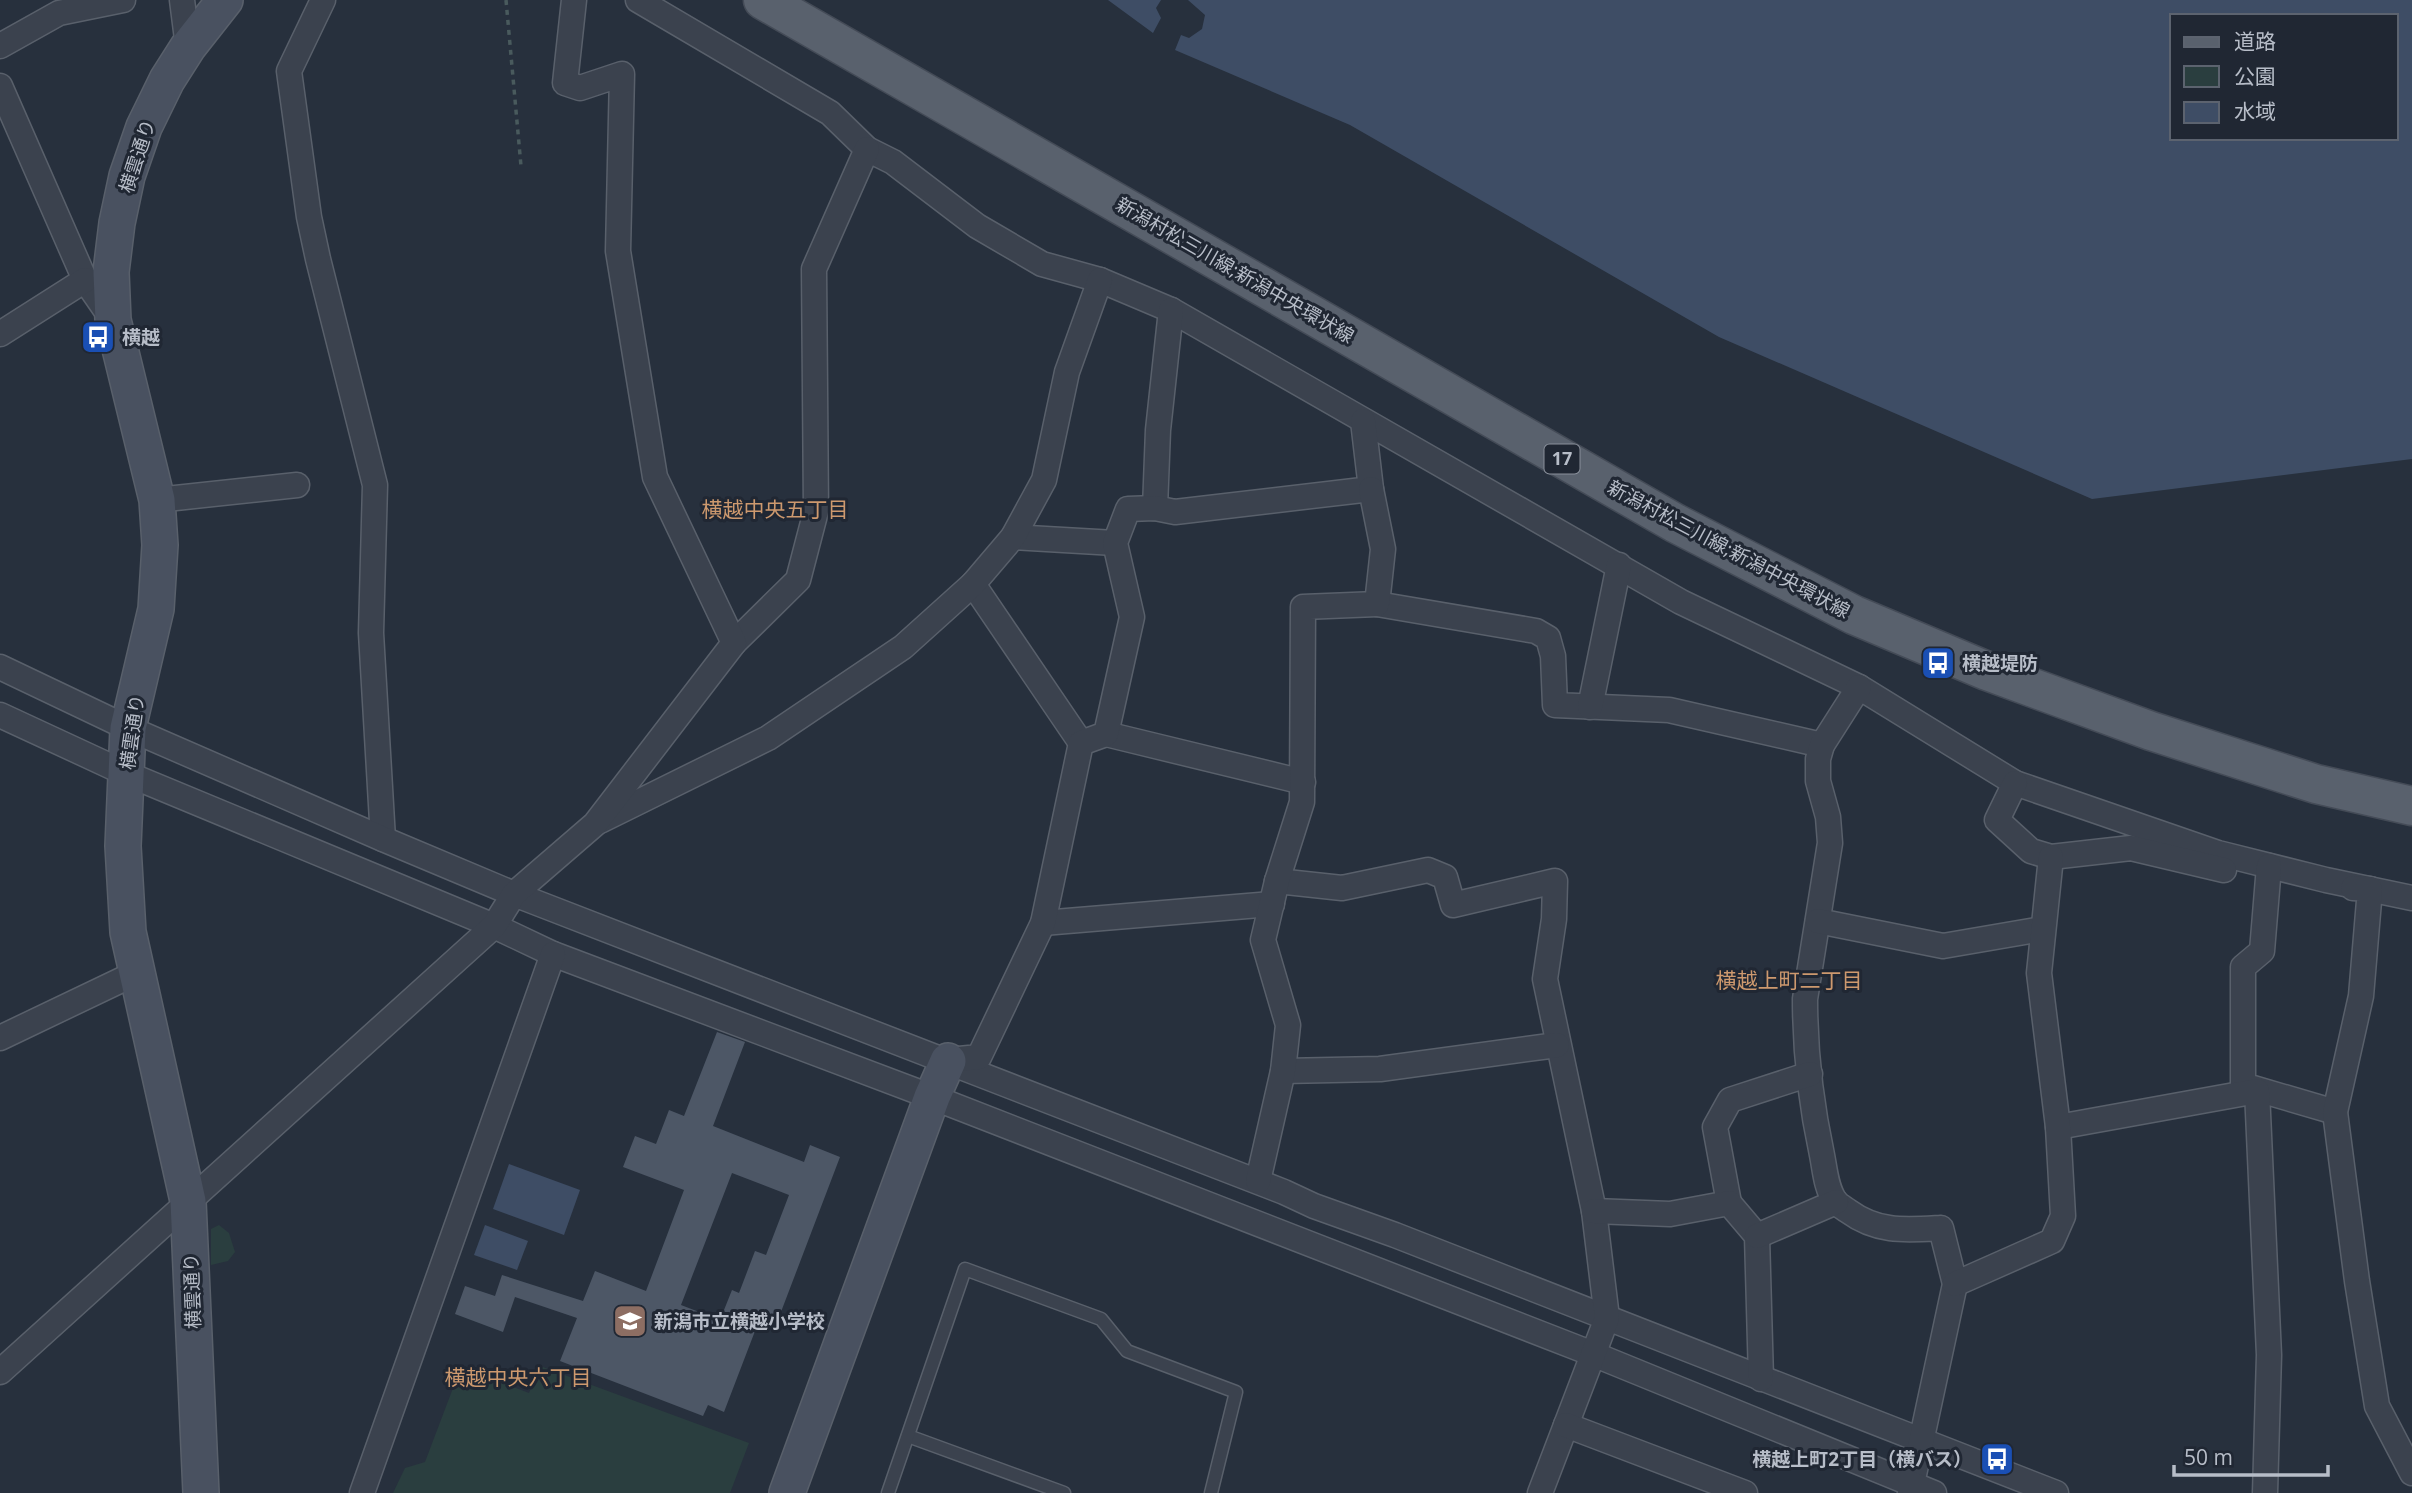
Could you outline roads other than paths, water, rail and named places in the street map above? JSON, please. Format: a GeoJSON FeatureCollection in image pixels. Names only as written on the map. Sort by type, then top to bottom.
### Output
{"type":"FeatureCollection","features":[{"type":"Feature","properties":{"kind":"main road","name":"横雲通り"},"geometry":{"type":"LineString","coordinates":[[201,1493],[188,1201],[127,920],[123,846],[128,728],[156,609],[160,545],[157,500],[113,320],[111,272],[117,223],[127,176],[144,127],[167,80],[188,47],[225,0]]}},
{"type":"Feature","properties":{"kind":"main road","name":"新潟村松三川線;新潟中央環状線"},"geometry":{"type":"LineString","coordinates":[[763,0],[1675,523],[1854,615],[1987,671],[2151,732],[2316,784],[2412,806]]}},
{"type":"Feature","properties":{"kind":"main road"},"geometry":{"type":"LineString","coordinates":[[787,1493],[932,1097],[948,1060]]}},
{"type":"Feature","properties":{"kind":"street"},"geometry":{"type":"LineString","coordinates":[[0,46],[59,13],[123,0]]}},
{"type":"Feature","properties":{"kind":"street"},"geometry":{"type":"LineString","coordinates":[[182,0],[188,47]]}},
{"type":"Feature","properties":{"kind":"street"},"geometry":{"type":"LineString","coordinates":[[323,0],[289,71],[309,217],[375,485],[371,633],[383,839]]}},
{"type":"Feature","properties":{"kind":"street"},"geometry":{"type":"LineString","coordinates":[[574,0],[565,83],[580,88],[622,74],[618,251],[655,477],[734,643]]}},
{"type":"Feature","properties":{"kind":"street"},"geometry":{"type":"LineString","coordinates":[[638,0],[830,113],[867,149],[893,162],[977,226],[1042,264],[1100,280],[1171,310],[1681,602],[1859,687],[2015,783],[2269,873]]}},
{"type":"Feature","properties":{"kind":"street"},"geometry":{"type":"LineString","coordinates":[[0,86],[85,280],[113,320]]}},
{"type":"Feature","properties":{"kind":"street"},"geometry":{"type":"LineString","coordinates":[[0,1372],[494,926],[514,894],[595,824],[734,643],[798,580],[816,511],[814,269],[867,149]]}},
{"type":"Feature","properties":{"kind":"street"},"geometry":{"type":"LineString","coordinates":[[0,334],[85,280]]}},
{"type":"Feature","properties":{"kind":"street"},"geometry":{"type":"LineString","coordinates":[[595,824],[768,738],[903,648],[973,584],[1013,537],[1044,480],[1067,372],[1100,280]]}},
{"type":"Feature","properties":{"kind":"street"},"geometry":{"type":"LineString","coordinates":[[1156,509],[1158,430],[1171,310]]}},
{"type":"Feature","properties":{"kind":"street"},"geometry":{"type":"LineString","coordinates":[[1363,421],[1371,489],[1383,549],[1377,604]]}},
{"type":"Feature","properties":{"kind":"street"},"geometry":{"type":"LineString","coordinates":[[157,500],[297,485]]}},
{"type":"Feature","properties":{"kind":"street"},"geometry":{"type":"LineString","coordinates":[[1106,734],[1132,617],[1115,543],[1128,509],[1175,512],[1371,489]]}},
{"type":"Feature","properties":{"kind":"street"},"geometry":{"type":"LineString","coordinates":[[1013,537],[1115,543]]}},
{"type":"Feature","properties":{"kind":"street"},"geometry":{"type":"LineString","coordinates":[[1590,707],[1619,565]]}},
{"type":"Feature","properties":{"kind":"street"},"geometry":{"type":"LineString","coordinates":[[948,1060],[979,1057],[1042,923],[1081,743],[973,584]]}},
{"type":"Feature","properties":{"kind":"street"},"geometry":{"type":"LineString","coordinates":[[1258,1181],[1283,1071],[1288,1025],[1263,940],[1302,802],[1303,607],[1377,604],[1536,631],[1548,638],[1553,656],[1555,705],[1669,710],[1822,745]]}},
{"type":"Feature","properties":{"kind":"street"},"geometry":{"type":"LineString","coordinates":[[0,667],[128,728],[514,894],[948,1060],[1258,1181],[1314,1206],[1395,1235],[2056,1493]]}},
{"type":"Feature","properties":{"kind":"street"},"geometry":{"type":"LineString","coordinates":[[0,715],[125,773],[494,926],[553,954],[932,1097],[1593,1354],[1918,1490],[1921,1441],[1955,1284],[1941,1228],[1880,1228],[1855,1216],[1836,1202],[1827,1182],[1814,1115],[1805,1023],[1805,999],[1830,843],[1828,817],[1818,781],[1818,759],[1822,745],[1859,687]]}},
{"type":"Feature","properties":{"kind":"street"},"geometry":{"type":"LineString","coordinates":[[1081,743],[1106,734],[1303,782]]}},
{"type":"Feature","properties":{"kind":"street"},"geometry":{"type":"LineString","coordinates":[[2015,783],[1997,820],[2031,851],[2051,857],[2131,848],[2412,898]]}},
{"type":"Feature","properties":{"kind":"street"},"geometry":{"type":"LineString","coordinates":[[1955,1284],[2052,1241],[2063,1216],[2058,1127],[2039,973],[2051,857]]}},
{"type":"Feature","properties":{"kind":"street"},"geometry":{"type":"LineString","coordinates":[[1042,923],[1275,893],[1342,888],[1428,870],[1445,877],[1452,905],[1555,881],[1554,919],[1545,979],[1594,1211],[1607,1318],[1541,1493]]}},
{"type":"Feature","properties":{"kind":"street"},"geometry":{"type":"LineString","coordinates":[[2269,873],[2262,951],[2243,967],[2243,1085],[2335,1112]]}},
{"type":"Feature","properties":{"kind":"street"},"geometry":{"type":"LineString","coordinates":[[2370,889],[2361,996],[2335,1112],[2357,1281],[2377,1406],[2412,1473]]}},
{"type":"Feature","properties":{"kind":"street"},"geometry":{"type":"LineString","coordinates":[[1818,921],[1943,946],[2042,929]]}},
{"type":"Feature","properties":{"kind":"street"},"geometry":{"type":"LineString","coordinates":[[362,1493],[553,954]]}},
{"type":"Feature","properties":{"kind":"street"},"geometry":{"type":"LineString","coordinates":[[0,1038],[138,972]]}},
{"type":"Feature","properties":{"kind":"street"},"geometry":{"type":"LineString","coordinates":[[1283,1071],[1380,1069],[1558,1045]]}},
{"type":"Feature","properties":{"kind":"street"},"geometry":{"type":"LineString","coordinates":[[1761,1379],[1757,1236],[1729,1203],[1715,1127],[1730,1100],[1810,1074]]}},
{"type":"Feature","properties":{"kind":"street"},"geometry":{"type":"LineString","coordinates":[[2058,1127],[2257,1091]]}},
{"type":"Feature","properties":{"kind":"street"},"geometry":{"type":"LineString","coordinates":[[2257,1091],[2269,1355],[2265,1493]]}},
{"type":"Feature","properties":{"kind":"street"},"geometry":{"type":"LineString","coordinates":[[1757,1236],[1836,1202]]}},
{"type":"Feature","properties":{"kind":"street"},"geometry":{"type":"LineString","coordinates":[[1594,1211],[1670,1214],[1729,1203]]}},
{"type":"Feature","properties":{"kind":"street"},"geometry":{"type":"LineString","coordinates":[[1566,1425],[1745,1493]]}},
{"type":"Feature","properties":{"kind":"lane"},"geometry":{"type":"LineString","coordinates":[[888,1493],[965,1269],[1101,1319],[1127,1351],[1236,1392],[1211,1493]]}},
{"type":"Feature","properties":{"kind":"lane"},"geometry":{"type":"LineString","coordinates":[[908,1436],[1064,1493]]}},
{"type":"Feature","properties":{"kind":"water"},"geometry":{"type":"Polygon","coordinates":[[[1108,0],[1161,0],[1156,8],[1161,18],[1153,33],[1108,0]]]}},
{"type":"Feature","properties":{"kind":"water"},"geometry":{"type":"Polygon","coordinates":[[[1188,0],[2412,0],[2412,459],[2092,499],[1719,337],[1350,125],[1175,50],[1181,35],[1189,38],[1202,29],[1205,15],[1188,0]]]}},
{"type":"Feature","properties":{"kind":"water"},"geometry":{"type":"Polygon","coordinates":[[[509,1164],[580,1190],[564,1235],[493,1209],[509,1164]]]}},
{"type":"Feature","properties":{"kind":"water"},"geometry":{"type":"Polygon","coordinates":[[[485,1225],[528,1241],[517,1270],[474,1255],[485,1225]]]}},
{"type":"Feature","properties":{"kind":"place","name":"横越"},"geometry":{"type":"Point","coordinates":[98,337]}},
{"type":"Feature","properties":{"kind":"place","name":"横越堤防"},"geometry":{"type":"Point","coordinates":[1938,663]}},
{"type":"Feature","properties":{"kind":"place","name":"新潟市立横越小学校"},"geometry":{"type":"Point","coordinates":[630,1321]}},
{"type":"Feature","properties":{"kind":"place","name":"横越上町2丁目（横バス）"},"geometry":{"type":"Point","coordinates":[1997,1459]}},
{"type":"Feature","properties":{"kind":"district","name":"横越中央五丁目"},"geometry":{"type":"Point","coordinates":[775,510]}},
{"type":"Feature","properties":{"kind":"district","name":"横越上町二丁目"},"geometry":{"type":"Point","coordinates":[1789,981]}},
{"type":"Feature","properties":{"kind":"district","name":"横越中央六丁目"},"geometry":{"type":"Point","coordinates":[518,1378]}}]}
